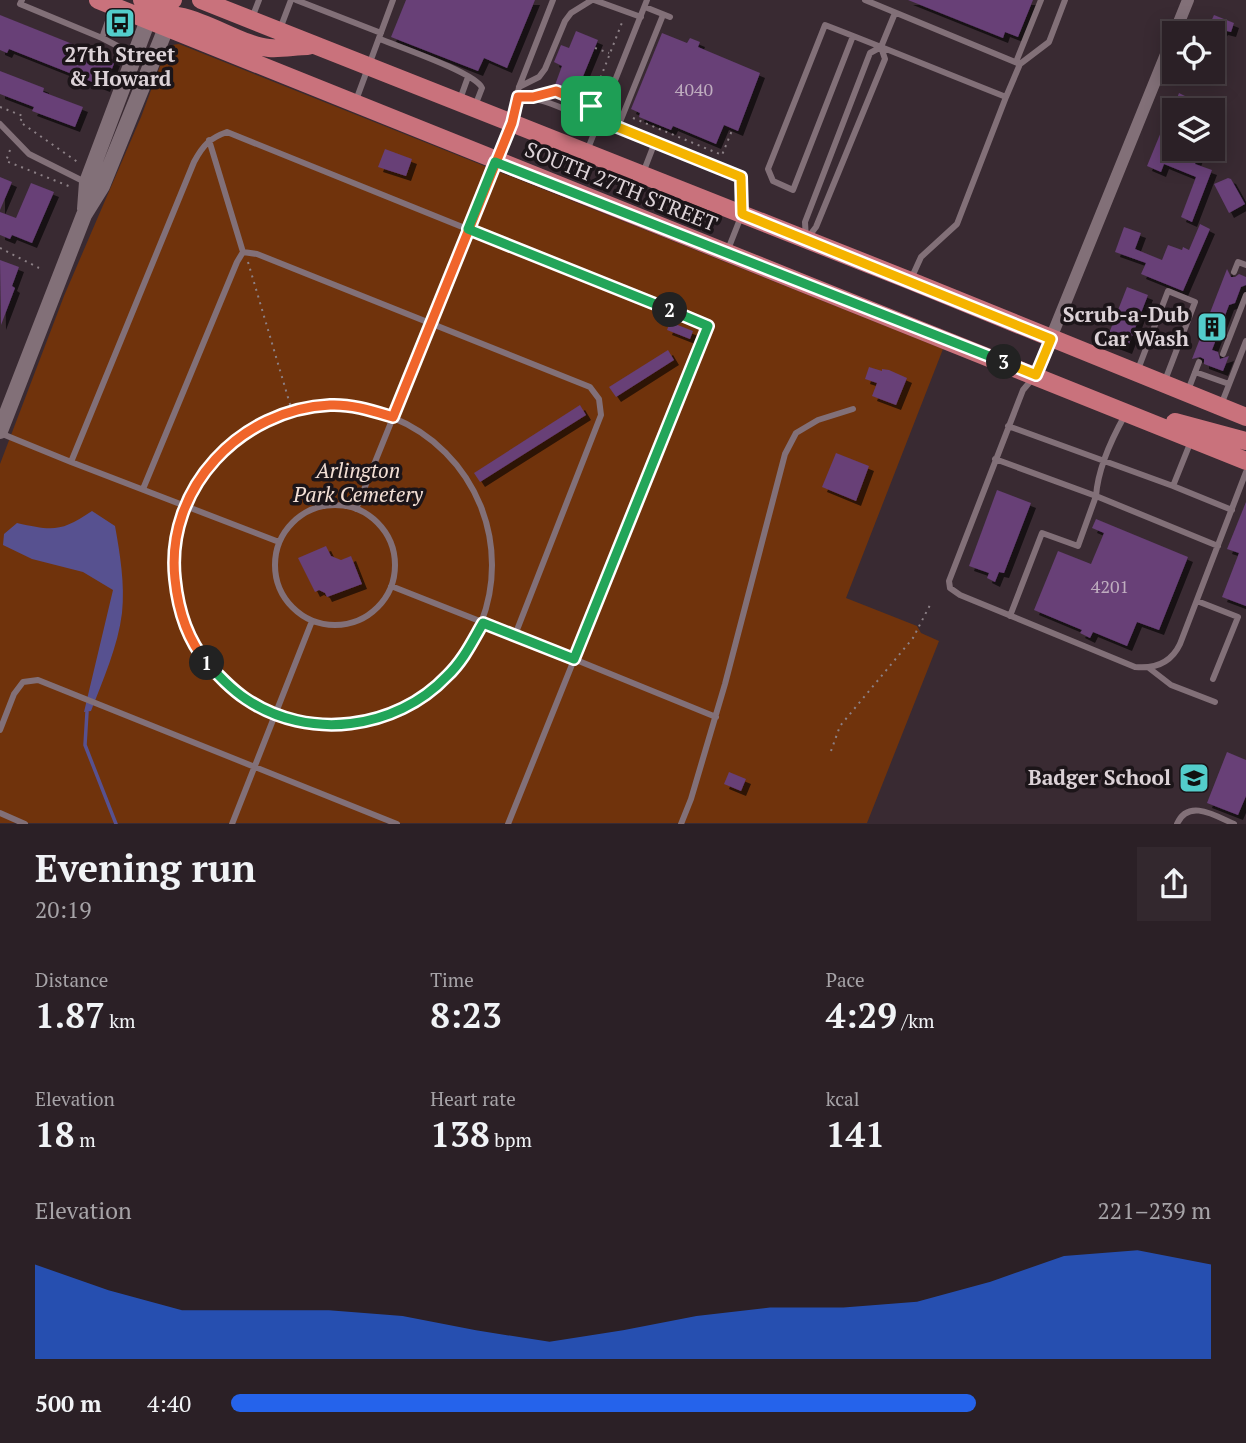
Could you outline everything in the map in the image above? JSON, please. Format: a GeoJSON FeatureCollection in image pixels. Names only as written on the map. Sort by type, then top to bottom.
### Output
{"type":"FeatureCollection","features":[{"type":"Feature","properties":{"kind":"main road"},"geometry":{"type":"LineString","coordinates":[[142,0],[155,4],[173,0]]}},
{"type":"Feature","properties":{"kind":"main road","name":"SOUTH 27TH STREET"},"geometry":{"type":"LineString","coordinates":[[201,0],[221,4],[251,20],[276,39],[315,45],[369,66],[1246,417]]}},
{"type":"Feature","properties":{"kind":"main road","name":"SOUTH 27TH STREET"},"geometry":{"type":"LineString","coordinates":[[105,3],[495,162],[1127,411]]}},
{"type":"Feature","properties":{"kind":"main road"},"geometry":{"type":"LineString","coordinates":[[148,20],[155,16],[173,14],[242,40],[276,39]]}},
{"type":"Feature","properties":{"kind":"main road"},"geometry":{"type":"LineString","coordinates":[[1127,411],[1246,461]]}},
{"type":"Feature","properties":{"kind":"main road"},"geometry":{"type":"LineString","coordinates":[[1127,411],[1246,441]]}},
{"type":"Feature","properties":{"kind":"street"},"geometry":{"type":"LineString","coordinates":[[1036,375],[1188,0]]}},
{"type":"Feature","properties":{"kind":"street"},"geometry":{"type":"LineString","coordinates":[[84,215],[87,183],[148,20]]}},
{"type":"Feature","properties":{"kind":"street"},"geometry":{"type":"LineString","coordinates":[[0,432],[84,215],[102,186],[166,28]]}},
{"type":"Feature","properties":{"kind":"lane"},"geometry":{"type":"LineString","coordinates":[[22,0],[20,4],[102,38],[135,55]]}},
{"type":"Feature","properties":{"kind":"lane"},"geometry":{"type":"LineString","coordinates":[[251,20],[259,0]]}},
{"type":"Feature","properties":{"kind":"lane"},"geometry":{"type":"LineString","coordinates":[[276,39],[293,0],[463,72],[481,84],[466,105]]}},
{"type":"Feature","properties":{"kind":"lane"},"geometry":{"type":"LineString","coordinates":[[355,104],[393,1],[384,0]]}},
{"type":"Feature","properties":{"kind":"lane"},"geometry":{"type":"LineString","coordinates":[[356,509],[512,123],[519,87],[553,0]]}},
{"type":"Feature","properties":{"kind":"lane"},"geometry":{"type":"LineString","coordinates":[[519,87],[539,77],[565,21],[571,13],[593,0],[641,17]]}},
{"type":"Feature","properties":{"kind":"lane"},"geometry":{"type":"LineString","coordinates":[[865,0],[1018,63]]}},
{"type":"Feature","properties":{"kind":"lane"},"geometry":{"type":"LineString","coordinates":[[911,281],[921,257],[957,224],[1041,0]]}},
{"type":"Feature","properties":{"kind":"lane"},"geometry":{"type":"LineString","coordinates":[[1018,63],[1049,42],[1065,0]]}},
{"type":"Feature","properties":{"kind":"lane"},"geometry":{"type":"LineString","coordinates":[[102,38],[105,3]]}},
{"type":"Feature","properties":{"kind":"lane"},"geometry":{"type":"LineString","coordinates":[[587,153],[646,4],[667,16],[618,127]]}},
{"type":"Feature","properties":{"kind":"lane"},"geometry":{"type":"LineString","coordinates":[[806,240],[805,222],[870,53],[881,47],[895,13]]}},
{"type":"Feature","properties":{"kind":"lane"},"geometry":{"type":"LineString","coordinates":[[853,36],[793,190],[772,181],[768,169],[825,25],[853,36],[881,47],[1006,97]]}},
{"type":"Feature","properties":{"kind":"lane"},"geometry":{"type":"LineString","coordinates":[[806,240],[816,228],[885,59],[881,47]]}},
{"type":"Feature","properties":{"kind":"lane"},"geometry":{"type":"LineString","coordinates":[[466,105],[468,77]]}},
{"type":"Feature","properties":{"kind":"lane"},"geometry":{"type":"LineString","coordinates":[[518,97],[533,97],[556,91],[591,106],[600,120]]}},
{"type":"Feature","properties":{"kind":"lane"},"geometry":{"type":"LineString","coordinates":[[533,97],[584,118],[600,120],[741,177],[742,214],[727,253]]}},
{"type":"Feature","properties":{"kind":"lane"},"geometry":{"type":"LineString","coordinates":[[0,124],[29,154],[87,183]]}},
{"type":"Feature","properties":{"kind":"lane"},"geometry":{"type":"LineString","coordinates":[[71,462],[194,162],[203,145],[227,132],[708,326],[508,824]]}},
{"type":"Feature","properties":{"kind":"lane"},"geometry":{"type":"LineString","coordinates":[[209,140],[243,252]]}},
{"type":"Feature","properties":{"kind":"lane"},"geometry":{"type":"LineString","coordinates":[[643,175],[655,142]]}},
{"type":"Feature","properties":{"kind":"lane"},"geometry":{"type":"LineString","coordinates":[[243,252],[257,254],[590,387],[599,399],[601,415],[515,635]]}},
{"type":"Feature","properties":{"kind":"lane"},"geometry":{"type":"LineString","coordinates":[[143,489],[236,262],[243,252]]}},
{"type":"Feature","properties":{"kind":"lane"},"geometry":{"type":"LineString","coordinates":[[1234,272],[1238,262],[1246,265]]}},
{"type":"Feature","properties":{"kind":"lane"},"geometry":{"type":"LineString","coordinates":[[1136,373],[1168,291],[1195,302],[1163,385]]}},
{"type":"Feature","properties":{"kind":"lane"},"geometry":{"type":"LineString","coordinates":[[1223,354],[1246,295]]}},
{"type":"Feature","properties":{"kind":"lane"},"geometry":{"type":"LineString","coordinates":[[1220,407],[1246,341]]}},
{"type":"Feature","properties":{"kind":"lane"},"geometry":{"type":"LineString","coordinates":[[1187,394],[1199,362]]}},
{"type":"Feature","properties":{"kind":"lane"},"geometry":{"type":"LineString","coordinates":[[1213,379],[1217,369]]}},
{"type":"Feature","properties":{"kind":"lane"},"geometry":{"type":"LineString","coordinates":[[1195,372],[1229,384]]}},
{"type":"Feature","properties":{"kind":"lane"},"geometry":{"type":"LineString","coordinates":[[1036,375],[1023,390],[995,459],[949,582],[954,592],[1135,667],[1162,665],[1176,652],[1246,472]]}},
{"type":"Feature","properties":{"kind":"lane"},"geometry":{"type":"LineString","coordinates":[[332,405],[363,408],[393,417],[421,431],[445,451],[465,475],[480,503],[489,533],[493,564],[490,595],[483,623],[467,653],[447,677],[423,697],[396,712],[367,722],[336,725],[305,723],[275,714],[247,700],[222,680],[202,656],[187,629],[177,599],[174,567],[176,536],[185,505],[200,478],[219,453],[243,433],[271,418],[292,411],[332,405]]}},
{"type":"Feature","properties":{"kind":"lane"},"geometry":{"type":"LineString","coordinates":[[681,824],[716,717],[785,454],[796,433],[818,421],[853,409]]}},
{"type":"Feature","properties":{"kind":"lane"},"geometry":{"type":"LineString","coordinates":[[1010,616],[1042,533],[1078,546],[1096,496],[1097,479],[1127,411]]}},
{"type":"Feature","properties":{"kind":"lane"},"geometry":{"type":"LineString","coordinates":[[1009,426],[1232,510]]}},
{"type":"Feature","properties":{"kind":"lane"},"geometry":{"type":"LineString","coordinates":[[0,432],[279,542]]}},
{"type":"Feature","properties":{"kind":"lane"},"geometry":{"type":"LineString","coordinates":[[1173,486],[1192,439]]}},
{"type":"Feature","properties":{"kind":"lane"},"geometry":{"type":"LineString","coordinates":[[995,459],[1096,496],[1218,546]]}},
{"type":"Feature","properties":{"kind":"lane"},"geometry":{"type":"LineString","coordinates":[[338,505],[356,509],[372,518],[385,532],[393,549],[395,568],[391,586],[372,612],[359,620],[335,625],[312,621],[298,613],[287,602],[279,588],[275,557],[279,542],[289,526],[303,514],[338,505]]}},
{"type":"Feature","properties":{"kind":"lane"},"geometry":{"type":"LineString","coordinates":[[391,586],[716,717]]}},
{"type":"Feature","properties":{"kind":"lane"},"geometry":{"type":"LineString","coordinates":[[1197,601],[1238,617],[1213,678]]}},
{"type":"Feature","properties":{"kind":"lane"},"geometry":{"type":"LineString","coordinates":[[241,824],[233,822],[312,621]]}},
{"type":"Feature","properties":{"kind":"lane"},"geometry":{"type":"LineString","coordinates":[[1149,668],[1171,685],[1215,702]]}},
{"type":"Feature","properties":{"kind":"lane"},"geometry":{"type":"LineString","coordinates":[[0,730],[13,694],[23,682],[38,680],[397,824]]}},
{"type":"Feature","properties":{"kind":"lane"},"geometry":{"type":"LineString","coordinates":[[1177,824],[1189,811],[1197,809],[1234,824]]}},
{"type":"Feature","properties":{"kind":"lane"},"geometry":{"type":"LineString","coordinates":[[0,813],[25,824]]}},
{"type":"Feature","properties":{"kind":"path"},"geometry":{"type":"LineString","coordinates":[[592,99],[623,19]]}},
{"type":"Feature","properties":{"kind":"path"},"geometry":{"type":"LineString","coordinates":[[595,48],[610,54]]}},
{"type":"Feature","properties":{"kind":"path"},"geometry":{"type":"LineString","coordinates":[[0,107],[23,116],[20,122],[79,164]]}},
{"type":"Feature","properties":{"kind":"path"},"geometry":{"type":"LineString","coordinates":[[626,109],[631,111],[628,116],[723,155],[733,128]]}},
{"type":"Feature","properties":{"kind":"path"},"geometry":{"type":"LineString","coordinates":[[7,144],[11,147],[6,161],[71,187]]}},
{"type":"Feature","properties":{"kind":"path"},"geometry":{"type":"LineString","coordinates":[[0,248],[39,268]]}},
{"type":"Feature","properties":{"kind":"path"},"geometry":{"type":"LineString","coordinates":[[243,252],[292,411]]}},
{"type":"Feature","properties":{"kind":"path"},"geometry":{"type":"LineString","coordinates":[[831,751],[840,726],[907,647],[922,625],[930,605]]}},
{"type":"Feature","properties":{"kind":"green space","name":"Arlington Park Cemetery"},"geometry":{"type":"Polygon","coordinates":[[[179,44],[943,349],[846,598],[917,626],[921,633],[939,641],[867,823],[0,823],[0,464],[64,296],[141,117],[166,50],[179,44]]]}},
{"type":"Feature","properties":{"kind":"shaded area"},"geometry":{"type":"Polygon","coordinates":[[[92,511],[115,526],[122,569],[123,602],[110,663],[91,711],[84,712],[113,590],[83,572],[32,559],[3,545],[4,534],[17,523],[56,528],[72,523],[92,511]]]}},
{"type":"Feature","properties":{"kind":"building"},"geometry":{"type":"Polygon","coordinates":[[[406,0],[535,0],[507,68],[484,58],[478,71],[391,37],[406,0]]]}},
{"type":"Feature","properties":{"kind":"building"},"geometry":{"type":"Polygon","coordinates":[[[908,0],[1033,0],[1018,37],[1005,32],[1003,38],[908,0]]]}},
{"type":"Feature","properties":{"kind":"building"},"geometry":{"type":"Polygon","coordinates":[[[0,15],[115,61],[105,87],[9,49],[7,53],[0,50],[0,15]]]}},
{"type":"Feature","properties":{"kind":"building"},"geometry":{"type":"Polygon","coordinates":[[[1214,15],[1234,23],[1231,32],[1225,30],[1225,21],[1211,21],[1214,15]]]}},
{"type":"Feature","properties":{"kind":"building"},"geometry":{"type":"Polygon","coordinates":[[[576,31],[598,40],[577,91],[555,85],[562,66],[554,62],[561,45],[569,48],[576,31]]]}},
{"type":"Feature","properties":{"kind":"building"},"geometry":{"type":"Polygon","coordinates":[[[662,33],[687,43],[690,38],[700,42],[698,47],[760,73],[738,131],[724,125],[716,144],[673,126],[671,130],[639,117],[640,113],[631,109],[662,33]]]}},
{"type":"Feature","properties":{"kind":"building"},"geometry":{"type":"Polygon","coordinates":[[[0,71],[44,88],[43,92],[83,107],[75,127],[32,111],[34,107],[0,94],[0,71]]]}},
{"type":"Feature","properties":{"kind":"building"},"geometry":{"type":"Polygon","coordinates":[[[1161,132],[1162,161],[1196,161],[1195,164],[1212,170],[1192,222],[1181,217],[1196,177],[1164,164],[1161,172],[1147,166],[1161,132]]]}},
{"type":"Feature","properties":{"kind":"building"},"geometry":{"type":"Polygon","coordinates":[[[385,149],[412,159],[406,176],[378,167],[385,149]]]}},
{"type":"Feature","properties":{"kind":"building"},"geometry":{"type":"Polygon","coordinates":[[[0,177],[12,182],[0,210],[0,177]]]}},
{"type":"Feature","properties":{"kind":"building"},"geometry":{"type":"Polygon","coordinates":[[[1228,178],[1245,204],[1229,213],[1214,184],[1228,178]]]}},
{"type":"Feature","properties":{"kind":"building"},"geometry":{"type":"Polygon","coordinates":[[[31,183],[54,192],[32,243],[12,235],[10,239],[0,235],[0,212],[16,218],[31,183]]]}},
{"type":"Feature","properties":{"kind":"building"},"geometry":{"type":"Polygon","coordinates":[[[1200,224],[1210,229],[1183,291],[1141,274],[1146,263],[1115,252],[1124,227],[1141,233],[1135,249],[1162,260],[1168,245],[1189,250],[1200,224]]]}},
{"type":"Feature","properties":{"kind":"building"},"geometry":{"type":"Polygon","coordinates":[[[0,260],[19,267],[12,286],[15,288],[1,325],[0,260]]]}},
{"type":"Feature","properties":{"kind":"building","name":"Scrub-a-Dub Car Wash"},"geometry":{"type":"Polygon","coordinates":[[[1227,269],[1231,277],[1239,274],[1246,277],[1246,285],[1241,287],[1235,303],[1229,305],[1212,350],[1218,352],[1220,359],[1229,356],[1223,371],[1204,364],[1204,359],[1200,357],[1192,359],[1227,269]]]}},
{"type":"Feature","properties":{"kind":"building"},"geometry":{"type":"Polygon","coordinates":[[[1127,287],[1148,295],[1127,349],[1106,341],[1127,287]]]}},
{"type":"Feature","properties":{"kind":"building"},"geometry":{"type":"Polygon","coordinates":[[[670,322],[693,331],[690,339],[667,330],[670,322]]]}},
{"type":"Feature","properties":{"kind":"building"},"geometry":{"type":"Polygon","coordinates":[[[668,350],[674,360],[616,397],[609,387],[668,350]]]}},
{"type":"Feature","properties":{"kind":"building"},"geometry":{"type":"Polygon","coordinates":[[[869,367],[889,370],[907,378],[896,405],[872,396],[877,383],[865,379],[869,367]]]}},
{"type":"Feature","properties":{"kind":"building"},"geometry":{"type":"Polygon","coordinates":[[[580,405],[586,415],[480,482],[474,473],[580,405]]]}},
{"type":"Feature","properties":{"kind":"building"},"geometry":{"type":"Polygon","coordinates":[[[836,453],[869,466],[856,501],[822,487],[836,453]]]}},
{"type":"Feature","properties":{"kind":"building"},"geometry":{"type":"Polygon","coordinates":[[[997,490],[1031,503],[1004,573],[999,572],[995,582],[987,578],[989,573],[969,566],[997,490]]]}},
{"type":"Feature","properties":{"kind":"building"},"geometry":{"type":"Polygon","coordinates":[[[1246,502],[1246,606],[1222,597],[1239,553],[1227,549],[1246,502]]]}},
{"type":"Feature","properties":{"kind":"building"},"geometry":{"type":"Polygon","coordinates":[[[1096,519],[1188,557],[1159,630],[1137,622],[1127,646],[1093,632],[1090,638],[1080,633],[1082,630],[1034,610],[1058,551],[1091,564],[1104,533],[1092,528],[1096,519]]]}},
{"type":"Feature","properties":{"kind":"building"},"geometry":{"type":"Polygon","coordinates":[[[326,546],[331,556],[341,560],[351,556],[362,584],[327,597],[319,590],[315,592],[298,558],[326,546]]]}},
{"type":"Feature","properties":{"kind":"building"},"geometry":{"type":"Polygon","coordinates":[[[1227,752],[1246,760],[1246,796],[1238,815],[1207,803],[1227,752]]]}},
{"type":"Feature","properties":{"kind":"building"},"geometry":{"type":"Polygon","coordinates":[[[729,772],[746,779],[741,791],[724,784],[729,772]]]}},
{"type":"Feature","properties":{"kind":"waterway"},"geometry":{"type":"LineString","coordinates":[[87,712],[85,745],[116,824]]}},
{"type":"Feature","properties":{"kind":"place","name":"27th Street & Howard"},"geometry":{"type":"Point","coordinates":[120,23]}},
{"type":"Feature","properties":{"kind":"place","name":"Scrub-a-Dub Car Wash"},"geometry":{"type":"Point","coordinates":[1212,327]}},
{"type":"Feature","properties":{"kind":"place","name":"Badger School"},"geometry":{"type":"Point","coordinates":[1194,778]}},
{"type":"Feature","properties":{"kind":"route"},"geometry":{"type":"LineString","coordinates":[[591,106],[556,91],[533,97],[518,97],[512,123],[495,162],[489,176],[393,417],[363,408],[332,405],[292,411],[271,418],[243,433],[219,453],[200,478],[185,505],[176,536],[174,567],[177,599],[187,629],[202,656],[222,680],[247,700],[275,714],[305,723],[336,725],[367,722],[396,712],[423,697],[447,677],[467,653],[483,623],[574,659],[708,326],[468,229],[495,162],[1036,375],[1051,339],[742,214],[741,177],[600,120],[591,106]]}}]}
